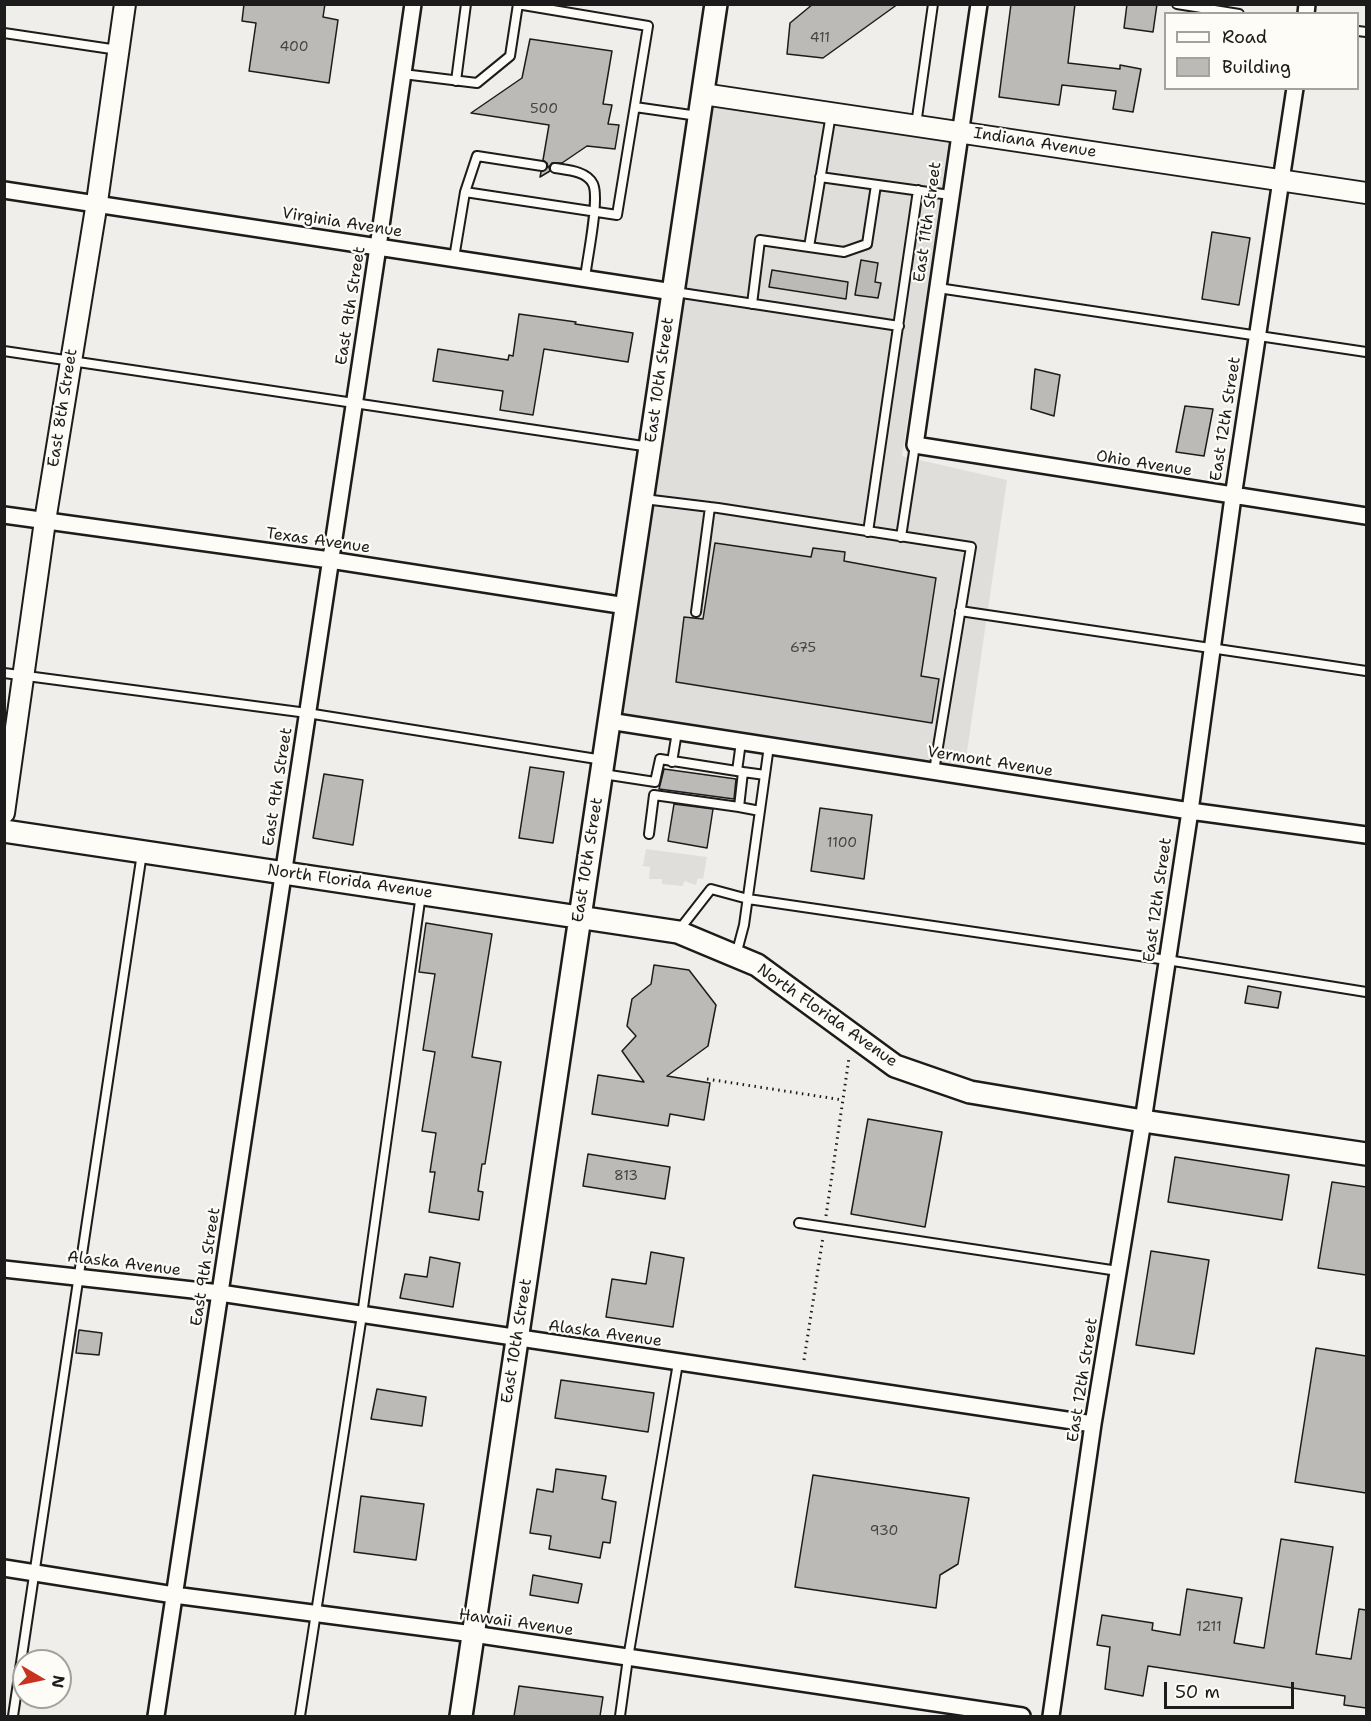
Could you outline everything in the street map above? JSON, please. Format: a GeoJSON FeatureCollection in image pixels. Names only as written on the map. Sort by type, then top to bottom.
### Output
{"type":"FeatureCollection","features":[{"type":"Feature","properties":{"kind":"main road","name":"East 10th Street"},"geometry":{"type":"LineString","coordinates":[[461,1716],[716,4]]}},
{"type":"Feature","properties":{"kind":"main road","name":"North Florida Avenue"},"geometry":{"type":"LineString","coordinates":[[4,831],[580,916],[678,933],[757,965],[895,1066],[970,1092],[1143,1121],[1366,1154]]}},
{"type":"Feature","properties":{"kind":"street","name":"East 8th Street"},"geometry":{"type":"LineString","coordinates":[[4,813],[14,675],[45,521],[125,4]]}},
{"type":"Feature","properties":{"kind":"street","name":"East 9th Street"},"geometry":{"type":"LineString","coordinates":[[156,1716],[413,4]]}},
{"type":"Feature","properties":{"kind":"street","name":"East 11th Street"},"geometry":{"type":"LineString","coordinates":[[915,445],[979,4]]}},
{"type":"Feature","properties":{"kind":"street","name":"East 12th Street"},"geometry":{"type":"LineString","coordinates":[[1051,1716],[1093,1424],[1143,1121],[1190,811],[1233,496],[1294,90]]}},
{"type":"Feature","properties":{"kind":"street","name":"Indiana Avenue"},"geometry":{"type":"LineString","coordinates":[[703,93],[1366,193]]}},
{"type":"Feature","properties":{"kind":"street","name":"Virginia Avenue"},"geometry":{"type":"LineString","coordinates":[[4,190],[96,202],[673,292]]}},
{"type":"Feature","properties":{"kind":"street","name":"Ohio Avenue"},"geometry":{"type":"LineString","coordinates":[[915,445],[1366,516]]}},
{"type":"Feature","properties":{"kind":"street","name":"Texas Avenue"},"geometry":{"type":"LineString","coordinates":[[4,515],[330,560],[627,606]]}},
{"type":"Feature","properties":{"kind":"street","name":"Vermont Avenue"},"geometry":{"type":"LineString","coordinates":[[609,721],[1190,811],[1366,835]]}},
{"type":"Feature","properties":{"kind":"street","name":"Alaska Avenue"},"geometry":{"type":"LineString","coordinates":[[4,1269],[220,1293],[1093,1424]]}},
{"type":"Feature","properties":{"kind":"street","name":"Hawaii Avenue"},"geometry":{"type":"LineString","coordinates":[[4,1568],[174,1595],[473,1634],[1022,1716]]}},
{"type":"Feature","properties":{"kind":"lane"},"geometry":{"type":"LineString","coordinates":[[456,81],[466,4]]}},
{"type":"Feature","properties":{"kind":"lane"},"geometry":{"type":"LineString","coordinates":[[915,126],[933,4]]}},
{"type":"Feature","properties":{"kind":"lane"},"geometry":{"type":"LineString","coordinates":[[1177,4],[1227,12]]}},
{"type":"Feature","properties":{"kind":"lane"},"geometry":{"type":"LineString","coordinates":[[403,74],[477,83],[510,56],[518,5],[648,26],[617,215],[465,192]]}},
{"type":"Feature","properties":{"kind":"lane"},"geometry":{"type":"LineString","coordinates":[[4,33],[118,50]]}},
{"type":"Feature","properties":{"kind":"lane"},"geometry":{"type":"LineString","coordinates":[[635,107],[699,117]]}},
{"type":"Feature","properties":{"kind":"lane"},"geometry":{"type":"LineString","coordinates":[[809,247],[831,113]]}},
{"type":"Feature","properties":{"kind":"lane"},"geometry":{"type":"LineString","coordinates":[[454,258],[465,192],[477,156],[542,166]]}},
{"type":"Feature","properties":{"kind":"lane"},"geometry":{"type":"LineString","coordinates":[[555,168],[583,174],[593,183],[594,211],[585,278]]}},
{"type":"Feature","properties":{"kind":"lane"},"geometry":{"type":"LineString","coordinates":[[820,177],[950,195]]}},
{"type":"Feature","properties":{"kind":"lane"},"geometry":{"type":"LineString","coordinates":[[752,303],[760,240],[844,252],[867,244],[876,185]]}},
{"type":"Feature","properties":{"kind":"lane"},"geometry":{"type":"LineString","coordinates":[[868,532],[918,190]]}},
{"type":"Feature","properties":{"kind":"lane"},"geometry":{"type":"LineString","coordinates":[[937,288],[1366,352]]}},
{"type":"Feature","properties":{"kind":"lane"},"geometry":{"type":"LineString","coordinates":[[673,292],[899,326]]}},
{"type":"Feature","properties":{"kind":"lane"},"geometry":{"type":"LineString","coordinates":[[4,351],[650,447]]}},
{"type":"Feature","properties":{"kind":"lane"},"geometry":{"type":"LineString","coordinates":[[901,537],[915,445]]}},
{"type":"Feature","properties":{"kind":"lane"},"geometry":{"type":"LineString","coordinates":[[642,499],[710,507],[970,547],[934,771]]}},
{"type":"Feature","properties":{"kind":"lane"},"geometry":{"type":"LineString","coordinates":[[696,612],[710,507]]}},
{"type":"Feature","properties":{"kind":"lane"},"geometry":{"type":"LineString","coordinates":[[960,612],[1366,671]]}},
{"type":"Feature","properties":{"kind":"lane"},"geometry":{"type":"LineString","coordinates":[[14,675],[307,713],[602,767],[655,782]]}},
{"type":"Feature","properties":{"kind":"lane"},"geometry":{"type":"LineString","coordinates":[[672,762],[676,732]]}},
{"type":"Feature","properties":{"kind":"lane"},"geometry":{"type":"LineString","coordinates":[[739,807],[741,742]]}},
{"type":"Feature","properties":{"kind":"lane"},"geometry":{"type":"LineString","coordinates":[[735,956],[744,925],[769,746]]}},
{"type":"Feature","properties":{"kind":"lane"},"geometry":{"type":"LineString","coordinates":[[649,834],[660,759],[683,768],[723,773],[740,771],[765,775]]}},
{"type":"Feature","properties":{"kind":"lane"},"geometry":{"type":"LineString","coordinates":[[654,795],[679,795],[719,801],[760,811]]}},
{"type":"Feature","properties":{"kind":"lane"},"geometry":{"type":"LineString","coordinates":[[13,1716],[142,851]]}},
{"type":"Feature","properties":{"kind":"lane"},"geometry":{"type":"LineString","coordinates":[[678,933],[711,889],[748,899],[1167,960],[1366,992]]}},
{"type":"Feature","properties":{"kind":"lane"},"geometry":{"type":"LineString","coordinates":[[300,1716],[362,1315],[421,893]]}},
{"type":"Feature","properties":{"kind":"lane"},"geometry":{"type":"LineString","coordinates":[[799,1223],[1119,1271]]}},
{"type":"Feature","properties":{"kind":"lane"},"geometry":{"type":"LineString","coordinates":[[620,1716],[678,1363]]}},
{"type":"Feature","properties":{"kind":"path"},"geometry":{"type":"LineString","coordinates":[[804,1360],[849,1058]]}},
{"type":"Feature","properties":{"kind":"path"},"geometry":{"type":"LineString","coordinates":[[707,1079],[843,1100]]}},
{"type":"Feature","properties":{"kind":"shaded area"},"geometry":{"type":"Polygon","coordinates":[[[709,99],[953,135],[902,456],[1007,480],[964,772],[616,716],[709,99]]]}},
{"type":"Feature","properties":{"kind":"shaded area"},"geometry":{"type":"Polygon","coordinates":[[[646,849],[707,857],[703,879],[698,878],[696,885],[684,881],[683,886],[662,884],[662,879],[649,879],[650,867],[643,866],[646,849]]]}},
{"type":"Feature","properties":{"kind":"building"},"geometry":{"type":"Polygon","coordinates":[[[244,4],[325,4],[323,17],[338,20],[329,83],[249,71],[256,23],[242,21],[244,4]]]}},
{"type":"Feature","properties":{"kind":"building"},"geometry":{"type":"Polygon","coordinates":[[[813,4],[898,4],[823,58],[787,54],[790,23],[813,4]]]}},
{"type":"Feature","properties":{"kind":"building"},"geometry":{"type":"Polygon","coordinates":[[[1011,4],[1075,4],[1068,63],[1120,69],[1120,65],[1141,69],[1133,112],[1113,109],[1116,91],[1062,85],[1059,105],[999,97],[1011,4]]]}},
{"type":"Feature","properties":{"kind":"building"},"geometry":{"type":"Polygon","coordinates":[[[1127,4],[1157,4],[1153,32],[1124,28],[1127,4]]]}},
{"type":"Feature","properties":{"kind":"building"},"geometry":{"type":"Polygon","coordinates":[[[530,39],[612,51],[603,104],[612,105],[608,124],[619,125],[615,149],[587,146],[562,163],[552,163],[549,167],[550,171],[540,177],[541,172],[548,167],[543,160],[549,125],[471,113],[522,78],[530,39]]]}},
{"type":"Feature","properties":{"kind":"building"},"geometry":{"type":"Polygon","coordinates":[[[1212,232],[1250,238],[1239,305],[1202,299],[1212,232]]]}},
{"type":"Feature","properties":{"kind":"building"},"geometry":{"type":"Polygon","coordinates":[[[861,260],[878,263],[875,282],[881,283],[878,298],[855,295],[861,260]]]}},
{"type":"Feature","properties":{"kind":"building"},"geometry":{"type":"Polygon","coordinates":[[[772,270],[848,282],[846,299],[769,287],[772,270]]]}},
{"type":"Feature","properties":{"kind":"building"},"geometry":{"type":"Polygon","coordinates":[[[519,314],[633,333],[628,362],[544,349],[533,415],[500,410],[503,391],[433,381],[438,349],[508,360],[509,355],[513,356],[519,314]]]}},
{"type":"Feature","properties":{"kind":"building"},"geometry":{"type":"Polygon","coordinates":[[[1035,369],[1060,375],[1054,416],[1031,409],[1035,369]]]}},
{"type":"Feature","properties":{"kind":"building"},"geometry":{"type":"Polygon","coordinates":[[[1185,406],[1213,409],[1204,456],[1176,452],[1185,406]]]}},
{"type":"Feature","properties":{"kind":"building"},"geometry":{"type":"Polygon","coordinates":[[[715,543],[811,557],[813,548],[845,552],[844,561],[936,578],[921,676],[939,679],[932,723],[676,682],[684,617],[703,619],[715,543]]]}},
{"type":"Feature","properties":{"kind":"building"},"geometry":{"type":"Polygon","coordinates":[[[530,767],[564,772],[553,843],[519,838],[530,767]]]}},
{"type":"Feature","properties":{"kind":"building"},"geometry":{"type":"Polygon","coordinates":[[[664,769],[736,779],[734,799],[659,789],[664,769]]]}},
{"type":"Feature","properties":{"kind":"building"},"geometry":{"type":"Polygon","coordinates":[[[324,774],[363,780],[353,845],[313,838],[324,774]]]}},
{"type":"Feature","properties":{"kind":"building"},"geometry":{"type":"Polygon","coordinates":[[[674,804],[713,809],[707,848],[668,841],[674,804]]]}},
{"type":"Feature","properties":{"kind":"building"},"geometry":{"type":"Polygon","coordinates":[[[820,808],[872,815],[864,879],[811,871],[820,808]]]}},
{"type":"Feature","properties":{"kind":"building"},"geometry":{"type":"Polygon","coordinates":[[[426,923],[492,934],[472,1057],[501,1062],[485,1164],[482,1164],[478,1191],[483,1192],[479,1220],[429,1212],[435,1172],[430,1172],[436,1133],[422,1131],[435,1052],[423,1050],[435,974],[419,972],[426,923]]]}},
{"type":"Feature","properties":{"kind":"building"},"geometry":{"type":"Polygon","coordinates":[[[654,965],[689,970],[716,1005],[708,1046],[667,1076],[710,1083],[704,1120],[670,1114],[668,1126],[592,1114],[598,1075],[644,1082],[622,1051],[636,1036],[627,1026],[632,999],[651,984],[654,965]]]}},
{"type":"Feature","properties":{"kind":"building"},"geometry":{"type":"Polygon","coordinates":[[[1248,986],[1281,992],[1278,1008],[1245,1003],[1248,986]]]}},
{"type":"Feature","properties":{"kind":"building"},"geometry":{"type":"Polygon","coordinates":[[[868,1119],[942,1132],[925,1227],[851,1214],[868,1119]]]}},
{"type":"Feature","properties":{"kind":"building"},"geometry":{"type":"Polygon","coordinates":[[[588,1154],[670,1167],[665,1199],[583,1186],[588,1154]]]}},
{"type":"Feature","properties":{"kind":"building"},"geometry":{"type":"Polygon","coordinates":[[[1175,1157],[1289,1175],[1282,1220],[1168,1202],[1175,1157]]]}},
{"type":"Feature","properties":{"kind":"building"},"geometry":{"type":"Polygon","coordinates":[[[1332,1182],[1366,1187],[1366,1275],[1318,1268],[1332,1182]]]}},
{"type":"Feature","properties":{"kind":"building"},"geometry":{"type":"Polygon","coordinates":[[[1151,1251],[1209,1260],[1194,1354],[1136,1345],[1151,1251]]]}},
{"type":"Feature","properties":{"kind":"building"},"geometry":{"type":"Polygon","coordinates":[[[651,1252],[684,1258],[673,1327],[606,1317],[612,1279],[646,1284],[651,1252]]]}},
{"type":"Feature","properties":{"kind":"building"},"geometry":{"type":"Polygon","coordinates":[[[430,1257],[460,1263],[453,1307],[400,1298],[405,1274],[427,1277],[430,1257]]]}},
{"type":"Feature","properties":{"kind":"building"},"geometry":{"type":"Polygon","coordinates":[[[79,1330],[102,1333],[99,1355],[76,1353],[79,1330]]]}},
{"type":"Feature","properties":{"kind":"building"},"geometry":{"type":"Polygon","coordinates":[[[1316,1348],[1366,1356],[1366,1493],[1295,1482],[1316,1348]]]}},
{"type":"Feature","properties":{"kind":"building"},"geometry":{"type":"Polygon","coordinates":[[[561,1380],[654,1393],[648,1432],[555,1418],[561,1380]]]}},
{"type":"Feature","properties":{"kind":"building"},"geometry":{"type":"Polygon","coordinates":[[[377,1389],[426,1397],[422,1426],[371,1419],[377,1389]]]}},
{"type":"Feature","properties":{"kind":"building"},"geometry":{"type":"Polygon","coordinates":[[[556,1469],[606,1476],[602,1499],[616,1502],[610,1543],[603,1542],[600,1558],[549,1549],[551,1536],[530,1533],[537,1489],[553,1492],[556,1469]]]}},
{"type":"Feature","properties":{"kind":"building"},"geometry":{"type":"Polygon","coordinates":[[[813,1475],[969,1498],[958,1564],[940,1575],[936,1608],[795,1587],[813,1475]]]}},
{"type":"Feature","properties":{"kind":"building"},"geometry":{"type":"Polygon","coordinates":[[[361,1496],[424,1504],[416,1560],[354,1552],[361,1496]]]}},
{"type":"Feature","properties":{"kind":"building"},"geometry":{"type":"Polygon","coordinates":[[[1281,1539],[1333,1547],[1316,1654],[1351,1659],[1359,1609],[1366,1610],[1366,1708],[1344,1705],[1345,1696],[1148,1666],[1143,1696],[1105,1689],[1110,1647],[1097,1645],[1102,1615],[1153,1623],[1152,1630],[1180,1635],[1187,1589],[1242,1598],[1234,1643],[1264,1648],[1281,1539]]]}},
{"type":"Feature","properties":{"kind":"building"},"geometry":{"type":"Polygon","coordinates":[[[533,1575],[582,1584],[578,1603],[530,1595],[533,1575]]]}},
{"type":"Feature","properties":{"kind":"building"},"geometry":{"type":"Polygon","coordinates":[[[519,1686],[603,1697],[600,1716],[514,1716],[519,1686]]]}}]}
